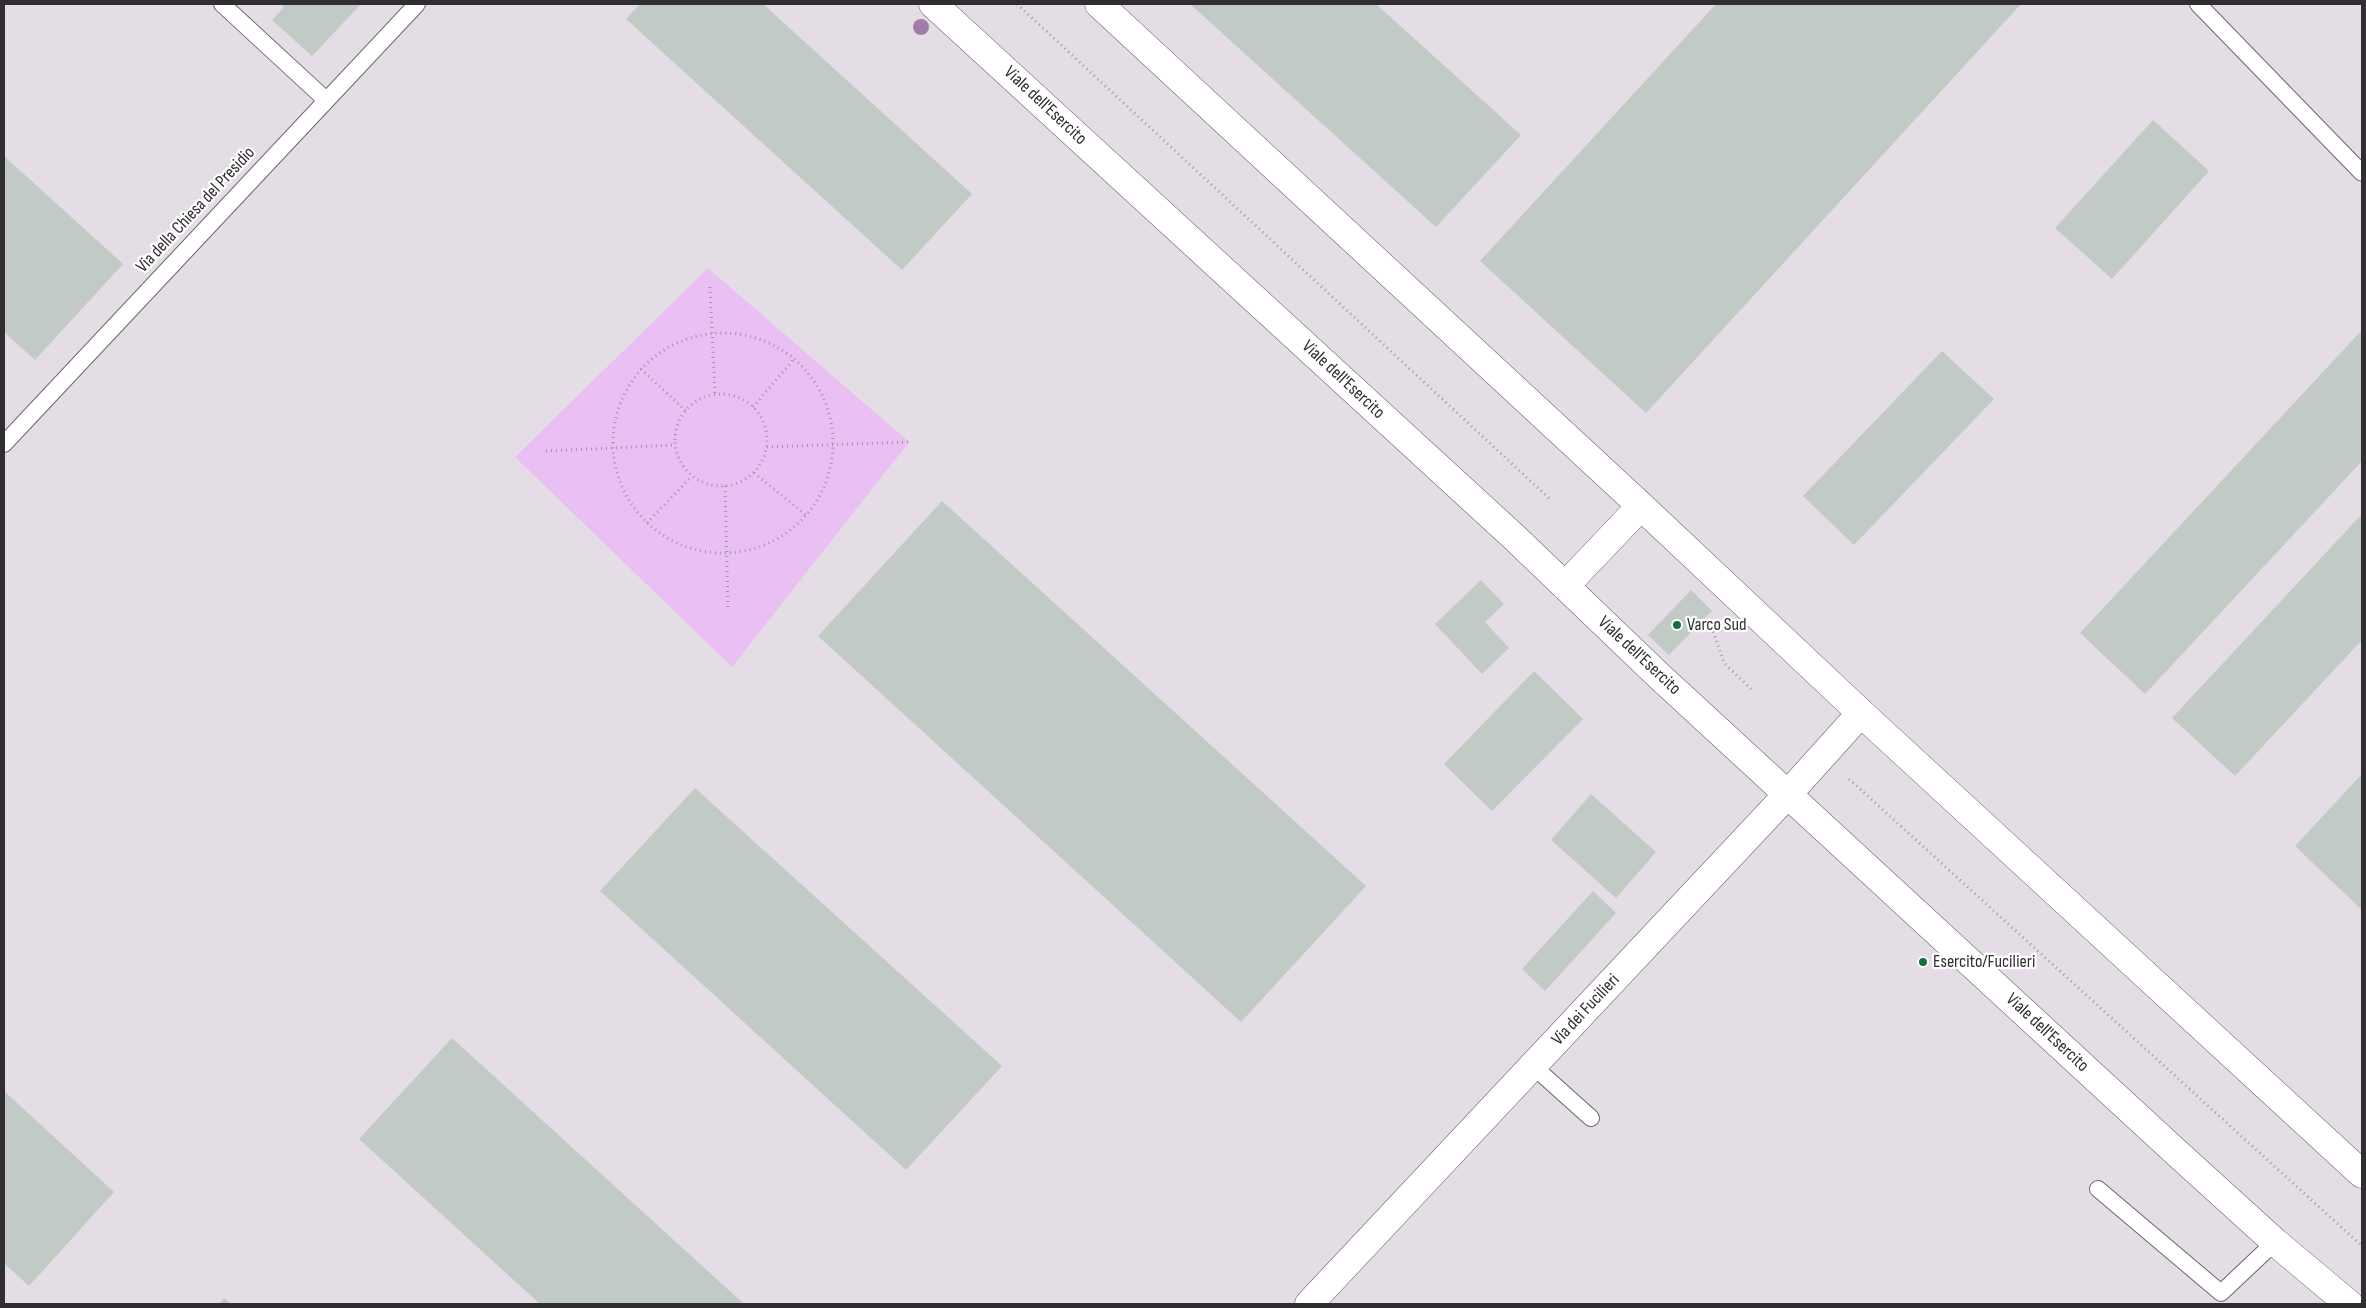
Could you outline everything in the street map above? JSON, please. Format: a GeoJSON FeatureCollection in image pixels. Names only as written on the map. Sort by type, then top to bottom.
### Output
{"type":"FeatureCollection","features":[{"type":"Feature","properties":{"kind":"street","name":"Viale dell'Esercito"},"geometry":{"type":"LineString","coordinates":[[933,4],[2275,1242],[2349,1304]]}},
{"type":"Feature","properties":{"kind":"street"},"geometry":{"type":"LineString","coordinates":[[1099,4],[1641,506],[1861,713],[2362,1174]]}},
{"type":"Feature","properties":{"kind":"street"},"geometry":{"type":"LineString","coordinates":[[1565,586],[1641,506]]}},
{"type":"Feature","properties":{"kind":"street","name":"Via dei Fucilieri"},"geometry":{"type":"LineString","coordinates":[[1309,1304],[1788,794],[1861,713]]}},
{"type":"Feature","properties":{"kind":"lane"},"geometry":{"type":"LineString","coordinates":[[222,4],[326,100]]}},
{"type":"Feature","properties":{"kind":"lane","name":"Via della Chiesa del Presidio"},"geometry":{"type":"LineString","coordinates":[[4,444],[416,4]]}},
{"type":"Feature","properties":{"kind":"lane"},"geometry":{"type":"LineString","coordinates":[[2198,4],[2362,173]]}},
{"type":"Feature","properties":{"kind":"lane"},"geometry":{"type":"LineString","coordinates":[[1533,1066],[1591,1118]]}},
{"type":"Feature","properties":{"kind":"lane"},"geometry":{"type":"LineString","coordinates":[[2098,1189],[2220,1293],[2275,1242]]}},
{"type":"Feature","properties":{"kind":"path"},"geometry":{"type":"LineString","coordinates":[[1017,4],[1551,500]]}},
{"type":"Feature","properties":{"kind":"path"},"geometry":{"type":"LineString","coordinates":[[710,286],[715,395]]}},
{"type":"Feature","properties":{"kind":"path"},"geometry":{"type":"LineString","coordinates":[[712,332],[747,335],[781,348],[794,359],[808,371],[826,402],[834,436],[831,472],[816,505],[792,530],[760,548],[726,554],[688,548],[654,531],[629,503],[614,468],[612,431],[622,394],[644,364],[675,342],[712,332]]}},
{"type":"Feature","properties":{"kind":"path"},"geometry":{"type":"LineString","coordinates":[[753,407],[794,359]]}},
{"type":"Feature","properties":{"kind":"path"},"geometry":{"type":"LineString","coordinates":[[641,369],[686,410]]}},
{"type":"Feature","properties":{"kind":"path"},"geometry":{"type":"LineString","coordinates":[[715,395],[729,395],[742,399],[753,407],[762,419],[767,447],[762,461],[754,473],[744,480],[725,486],[706,484],[692,476],[679,459],[675,445],[680,421],[686,410],[694,403],[715,395]]}},
{"type":"Feature","properties":{"kind":"path"},"geometry":{"type":"LineString","coordinates":[[767,447],[909,442]]}},
{"type":"Feature","properties":{"kind":"path"},"geometry":{"type":"LineString","coordinates":[[546,451],[613,446],[675,445]]}},
{"type":"Feature","properties":{"kind":"path"},"geometry":{"type":"LineString","coordinates":[[754,473],[806,515]]}},
{"type":"Feature","properties":{"kind":"path"},"geometry":{"type":"LineString","coordinates":[[647,523],[692,476]]}},
{"type":"Feature","properties":{"kind":"path"},"geometry":{"type":"LineString","coordinates":[[725,486],[728,608]]}},
{"type":"Feature","properties":{"kind":"path"},"geometry":{"type":"LineString","coordinates":[[1706,615],[1716,636],[1724,664],[1752,690]]}},
{"type":"Feature","properties":{"kind":"path"},"geometry":{"type":"LineString","coordinates":[[1823,755],[2362,1246]]}},
{"type":"Feature","properties":{"kind":"shaded area"},"geometry":{"type":"Polygon","coordinates":[[[708,268],[909,442],[732,667],[515,457],[708,268]]]}},
{"type":"Feature","properties":{"kind":"building"},"geometry":{"type":"Polygon","coordinates":[[[280,4],[361,4],[312,56],[272,20],[284,7],[280,4]]]}},
{"type":"Feature","properties":{"kind":"building"},"geometry":{"type":"Polygon","coordinates":[[[640,4],[763,4],[972,194],[902,270],[626,19],[640,4]]]}},
{"type":"Feature","properties":{"kind":"building"},"geometry":{"type":"Polygon","coordinates":[[[1190,4],[1376,4],[1521,135],[1436,227],[1190,4]]]}},
{"type":"Feature","properties":{"kind":"building"},"geometry":{"type":"Polygon","coordinates":[[[1716,4],[2021,4],[1646,413],[1480,261],[1716,4]]]}},
{"type":"Feature","properties":{"kind":"building"},"geometry":{"type":"Polygon","coordinates":[[[2153,120],[2209,171],[2112,279],[2055,228],[2153,120]]]}},
{"type":"Feature","properties":{"kind":"building"},"geometry":{"type":"Polygon","coordinates":[[[4,156],[123,264],[35,360],[4,332],[4,156]]]}},
{"type":"Feature","properties":{"kind":"building"},"geometry":{"type":"Polygon","coordinates":[[[2362,330],[2362,461],[2145,694],[2080,633],[2362,330]]]}},
{"type":"Feature","properties":{"kind":"building"},"geometry":{"type":"Polygon","coordinates":[[[1942,351],[1994,399],[1854,545],[1803,496],[1942,351]]]}},
{"type":"Feature","properties":{"kind":"building"},"geometry":{"type":"Polygon","coordinates":[[[942,501],[1366,886],[1241,1022],[818,636],[942,501]]]}},
{"type":"Feature","properties":{"kind":"building"},"geometry":{"type":"Polygon","coordinates":[[[2362,514],[2362,640],[2235,776],[2172,718],[2362,514]]]}},
{"type":"Feature","properties":{"kind":"building"},"geometry":{"type":"Polygon","coordinates":[[[1481,580],[1504,604],[1485,622],[1509,648],[1482,674],[1435,624],[1481,580]]]}},
{"type":"Feature","properties":{"kind":"building","name":"Varco Sud"},"geometry":{"type":"Polygon","coordinates":[[[1691,590],[1712,611],[1669,655],[1648,635],[1691,590]]]}},
{"type":"Feature","properties":{"kind":"building"},"geometry":{"type":"Polygon","coordinates":[[[1534,671],[1583,719],[1492,811],[1444,764],[1534,671]]]}},
{"type":"Feature","properties":{"kind":"building"},"geometry":{"type":"Polygon","coordinates":[[[2362,774],[2362,910],[2295,846],[2362,774]]]}},
{"type":"Feature","properties":{"kind":"building"},"geometry":{"type":"Polygon","coordinates":[[[695,788],[1002,1066],[906,1170],[600,891],[695,788]]]}},
{"type":"Feature","properties":{"kind":"building"},"geometry":{"type":"Polygon","coordinates":[[[1591,794],[1656,852],[1616,898],[1551,840],[1591,794]]]}},
{"type":"Feature","properties":{"kind":"building"},"geometry":{"type":"Polygon","coordinates":[[[1593,891],[1616,913],[1545,991],[1522,969],[1593,891]]]}},
{"type":"Feature","properties":{"kind":"building"},"geometry":{"type":"Polygon","coordinates":[[[452,1038],[744,1304],[540,1304],[359,1139],[452,1038]]]}},
{"type":"Feature","properties":{"kind":"building"},"geometry":{"type":"Polygon","coordinates":[[[4,1091],[114,1192],[29,1286],[4,1263],[4,1091]]]}},
{"type":"Feature","properties":{"kind":"building"},"geometry":{"type":"Polygon","coordinates":[[[224,1298],[231,1304],[219,1304],[224,1298]]]}},
{"type":"Feature","properties":{"kind":"place","name":"Varco Sud"},"geometry":{"type":"Point","coordinates":[1677,625]}},
{"type":"Feature","properties":{"kind":"place","name":"Esercito/Fucilieri"},"geometry":{"type":"Point","coordinates":[1923,962]}}]}
